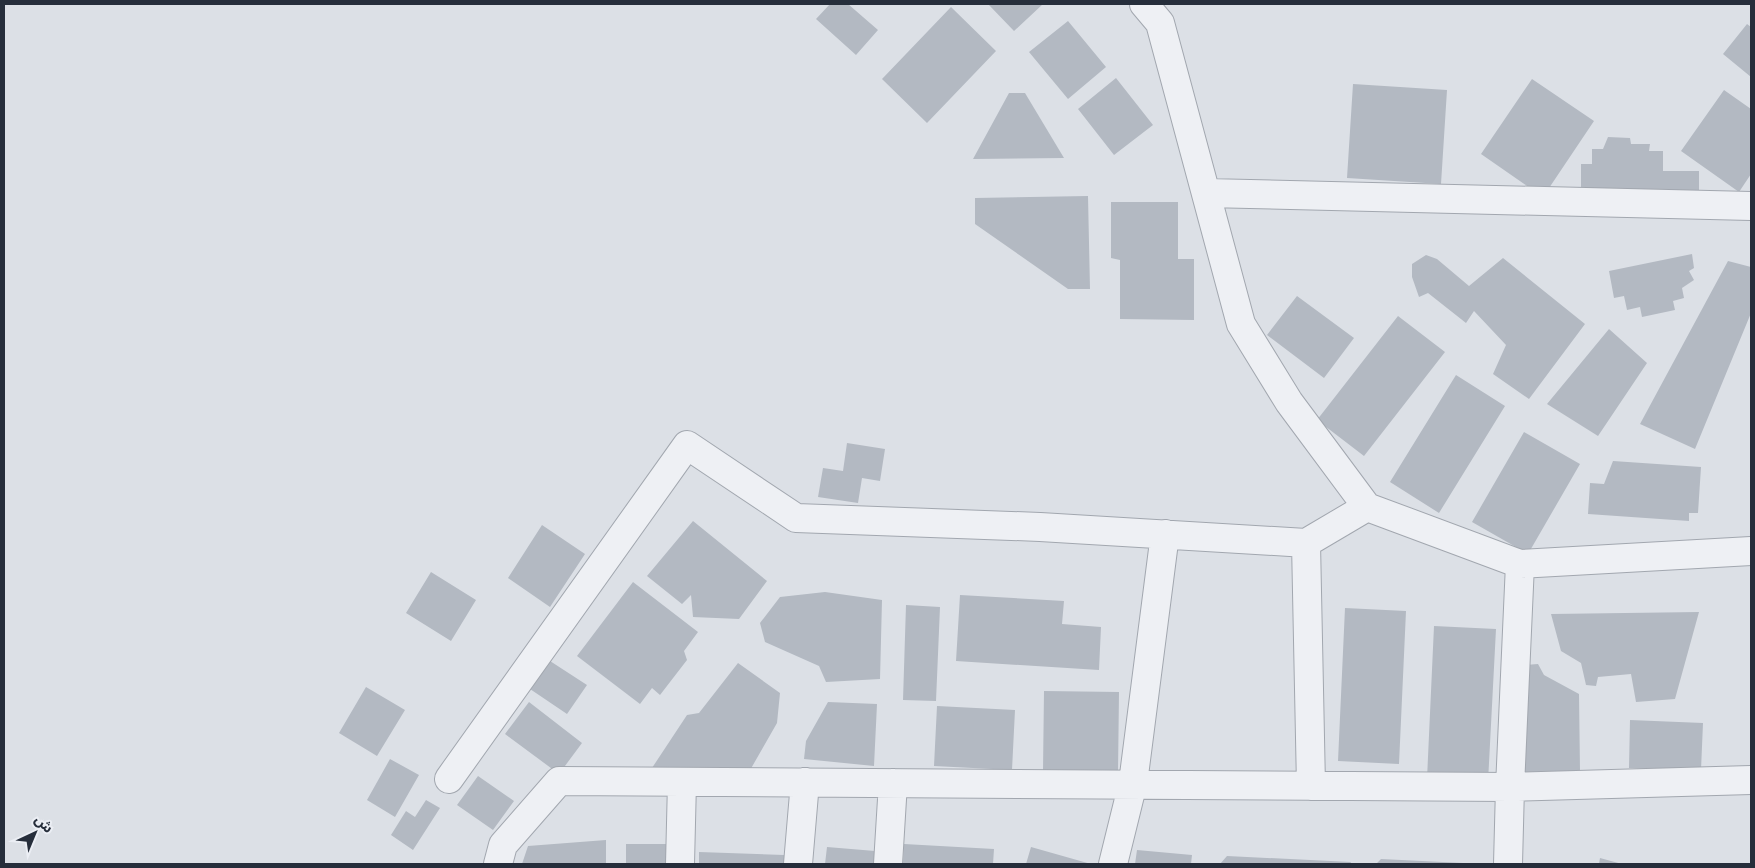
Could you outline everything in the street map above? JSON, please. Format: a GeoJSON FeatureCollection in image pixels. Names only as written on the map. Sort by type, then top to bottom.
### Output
{"type":"FeatureCollection","features":[{"type":"Feature","properties":{"kind":"street"},"geometry":{"type":"LineString","coordinates":[[1144,4],[1160,23],[1241,324],[1289,402],[1367,507],[1520,564],[1751,551]]}},
{"type":"Feature","properties":{"kind":"street"},"geometry":{"type":"LineString","coordinates":[[1206,193],[1751,206]]}},
{"type":"Feature","properties":{"kind":"street"},"geometry":{"type":"LineString","coordinates":[[449,779],[687,445],[796,518],[1040,526],[1306,543],[1367,507]]}},
{"type":"Feature","properties":{"kind":"street"},"geometry":{"type":"LineString","coordinates":[[1113,864],[1134,783],[1165,534]]}},
{"type":"Feature","properties":{"kind":"street"},"geometry":{"type":"LineString","coordinates":[[1306,543],[1311,786]]}},
{"type":"Feature","properties":{"kind":"street"},"geometry":{"type":"LineString","coordinates":[[1508,864],[1520,564]]}},
{"type":"Feature","properties":{"kind":"street"},"geometry":{"type":"LineString","coordinates":[[498,864],[503,845],[559,781],[1134,783],[1510,787],[1751,780]]}},
{"type":"Feature","properties":{"kind":"street"},"geometry":{"type":"LineString","coordinates":[[680,864],[682,782]]}},
{"type":"Feature","properties":{"kind":"street"},"geometry":{"type":"LineString","coordinates":[[798,864],[805,782]]}},
{"type":"Feature","properties":{"kind":"street"},"geometry":{"type":"LineString","coordinates":[[888,864],[893,783]]}},
{"type":"Feature","properties":{"kind":"building"},"geometry":{"type":"Polygon","coordinates":[[[830,4],[848,4],[878,30],[856,55],[816,19],[830,4]]]}},
{"type":"Feature","properties":{"kind":"building"},"geometry":{"type":"Polygon","coordinates":[[[988,4],[1043,4],[1014,31],[988,4]]]}},
{"type":"Feature","properties":{"kind":"building"},"geometry":{"type":"Polygon","coordinates":[[[951,7],[996,51],[927,123],[882,79],[951,7]]]}},
{"type":"Feature","properties":{"kind":"building"},"geometry":{"type":"Polygon","coordinates":[[[1068,21],[1106,67],[1068,99],[1029,52],[1068,21]]]}},
{"type":"Feature","properties":{"kind":"building"},"geometry":{"type":"Polygon","coordinates":[[[1747,24],[1751,27],[1751,77],[1723,54],[1747,24]]]}},
{"type":"Feature","properties":{"kind":"building"},"geometry":{"type":"Polygon","coordinates":[[[1116,78],[1153,125],[1114,155],[1078,109],[1116,78]]]}},
{"type":"Feature","properties":{"kind":"building"},"geometry":{"type":"Polygon","coordinates":[[[1532,79],[1594,121],[1543,197],[1481,154],[1532,79]]]}},
{"type":"Feature","properties":{"kind":"building"},"geometry":{"type":"Polygon","coordinates":[[[1353,84],[1447,90],[1441,184],[1347,178],[1353,84]]]}},
{"type":"Feature","properties":{"kind":"building"},"geometry":{"type":"Polygon","coordinates":[[[1724,90],[1751,109],[1751,174],[1739,192],[1681,151],[1724,90]]]}},
{"type":"Feature","properties":{"kind":"building"},"geometry":{"type":"Polygon","coordinates":[[[1009,93],[1025,93],[1064,158],[973,159],[1009,93]]]}},
{"type":"Feature","properties":{"kind":"building"},"geometry":{"type":"Polygon","coordinates":[[[1608,137],[1630,138],[1631,144],[1650,144],[1649,151],[1663,151],[1663,171],[1699,171],[1699,197],[1581,196],[1581,164],[1592,164],[1592,149],[1603,149],[1608,137]]]}},
{"type":"Feature","properties":{"kind":"building"},"geometry":{"type":"Polygon","coordinates":[[[1088,196],[1090,289],[1068,289],[975,224],[975,198],[1088,196]]]}},
{"type":"Feature","properties":{"kind":"building"},"geometry":{"type":"Polygon","coordinates":[[[1111,202],[1178,202],[1178,259],[1194,259],[1194,320],[1120,319],[1120,260],[1111,258],[1111,202]]]}},
{"type":"Feature","properties":{"kind":"building"},"geometry":{"type":"Polygon","coordinates":[[[1692,254],[1694,268],[1689,271],[1694,280],[1682,288],[1684,298],[1673,301],[1675,310],[1642,317],[1640,307],[1627,310],[1624,296],[1614,298],[1609,271],[1692,254]]]}},
{"type":"Feature","properties":{"kind":"building"},"geometry":{"type":"Polygon","coordinates":[[[1426,255],[1437,259],[1469,286],[1503,258],[1585,324],[1529,399],[1493,374],[1506,345],[1474,311],[1466,323],[1428,293],[1419,297],[1412,277],[1412,264],[1426,255]]]}},
{"type":"Feature","properties":{"kind":"building"},"geometry":{"type":"Polygon","coordinates":[[[1728,261],[1751,267],[1751,313],[1695,449],[1640,424],[1728,261]]]}},
{"type":"Feature","properties":{"kind":"building"},"geometry":{"type":"Polygon","coordinates":[[[1297,296],[1354,338],[1324,378],[1267,335],[1297,296]]]}},
{"type":"Feature","properties":{"kind":"building"},"geometry":{"type":"Polygon","coordinates":[[[1398,316],[1445,352],[1364,456],[1317,420],[1398,316]]]}},
{"type":"Feature","properties":{"kind":"building"},"geometry":{"type":"Polygon","coordinates":[[[1609,329],[1647,363],[1598,436],[1547,404],[1609,329]]]}},
{"type":"Feature","properties":{"kind":"building"},"geometry":{"type":"Polygon","coordinates":[[[1456,375],[1505,406],[1439,513],[1390,482],[1456,375]]]}},
{"type":"Feature","properties":{"kind":"building"},"geometry":{"type":"Polygon","coordinates":[[[1524,432],[1580,464],[1528,554],[1472,522],[1524,432]]]}},
{"type":"Feature","properties":{"kind":"building"},"geometry":{"type":"Polygon","coordinates":[[[847,443],[885,449],[880,481],[862,478],[858,503],[818,497],[823,468],[843,471],[847,443]]]}},
{"type":"Feature","properties":{"kind":"building"},"geometry":{"type":"Polygon","coordinates":[[[1613,461],[1701,467],[1698,513],[1689,513],[1689,521],[1588,514],[1590,483],[1604,484],[1613,461]]]}},
{"type":"Feature","properties":{"kind":"building"},"geometry":{"type":"Polygon","coordinates":[[[693,521],[767,581],[739,619],[693,617],[691,595],[682,604],[647,576],[693,521]]]}},
{"type":"Feature","properties":{"kind":"building"},"geometry":{"type":"Polygon","coordinates":[[[542,525],[585,554],[550,607],[508,578],[542,525]]]}},
{"type":"Feature","properties":{"kind":"building"},"geometry":{"type":"Polygon","coordinates":[[[431,572],[476,600],[451,641],[406,613],[431,572]]]}},
{"type":"Feature","properties":{"kind":"building"},"geometry":{"type":"Polygon","coordinates":[[[633,582],[698,632],[684,651],[687,660],[660,695],[652,688],[640,704],[577,656],[633,582]]]}},
{"type":"Feature","properties":{"kind":"building"},"geometry":{"type":"Polygon","coordinates":[[[825,592],[882,600],[880,679],[826,682],[819,666],[765,642],[760,623],[780,597],[825,592]]]}},
{"type":"Feature","properties":{"kind":"building"},"geometry":{"type":"Polygon","coordinates":[[[960,595],[1064,601],[1062,624],[1101,627],[1099,670],[956,661],[960,595]]]}},
{"type":"Feature","properties":{"kind":"building"},"geometry":{"type":"Polygon","coordinates":[[[906,605],[940,607],[936,701],[903,700],[906,605]]]}},
{"type":"Feature","properties":{"kind":"building"},"geometry":{"type":"Polygon","coordinates":[[[1345,608],[1406,611],[1399,764],[1338,761],[1345,608]]]}},
{"type":"Feature","properties":{"kind":"building"},"geometry":{"type":"Polygon","coordinates":[[[1699,612],[1675,699],[1636,702],[1631,674],[1598,677],[1596,686],[1586,685],[1581,663],[1561,651],[1551,614],[1699,612]]]}},
{"type":"Feature","properties":{"kind":"building"},"geometry":{"type":"Polygon","coordinates":[[[1434,626],[1496,629],[1488,782],[1427,779],[1434,626]]]}},
{"type":"Feature","properties":{"kind":"building"},"geometry":{"type":"Polygon","coordinates":[[[550,661],[587,685],[567,714],[530,689],[550,661]]]}},
{"type":"Feature","properties":{"kind":"building"},"geometry":{"type":"Polygon","coordinates":[[[738,663],[780,693],[777,723],[749,772],[650,771],[687,715],[699,713],[738,663]]]}},
{"type":"Feature","properties":{"kind":"building"},"geometry":{"type":"Polygon","coordinates":[[[1538,664],[1544,675],[1579,694],[1580,771],[1523,772],[1525,665],[1538,664]]]}},
{"type":"Feature","properties":{"kind":"building"},"geometry":{"type":"Polygon","coordinates":[[[366,687],[405,710],[377,756],[339,733],[366,687]]]}},
{"type":"Feature","properties":{"kind":"building"},"geometry":{"type":"Polygon","coordinates":[[[1044,691],[1119,692],[1118,773],[1043,771],[1044,691]]]}},
{"type":"Feature","properties":{"kind":"building"},"geometry":{"type":"Polygon","coordinates":[[[529,702],[582,743],[559,774],[505,734],[529,702]]]}},
{"type":"Feature","properties":{"kind":"building"},"geometry":{"type":"Polygon","coordinates":[[[828,702],[877,704],[874,766],[804,759],[806,741],[828,702]]]}},
{"type":"Feature","properties":{"kind":"building"},"geometry":{"type":"Polygon","coordinates":[[[937,706],[1015,710],[1012,770],[934,766],[937,706]]]}},
{"type":"Feature","properties":{"kind":"building"},"geometry":{"type":"Polygon","coordinates":[[[1630,720],[1703,723],[1701,770],[1629,768],[1630,720]]]}},
{"type":"Feature","properties":{"kind":"building"},"geometry":{"type":"Polygon","coordinates":[[[390,759],[419,775],[395,817],[367,800],[390,759]]]}},
{"type":"Feature","properties":{"kind":"building"},"geometry":{"type":"Polygon","coordinates":[[[478,776],[514,801],[493,830],[457,805],[478,776]]]}},
{"type":"Feature","properties":{"kind":"building"},"geometry":{"type":"Polygon","coordinates":[[[426,800],[440,808],[413,850],[391,835],[406,811],[415,817],[426,800]]]}},
{"type":"Feature","properties":{"kind":"building"},"geometry":{"type":"Polygon","coordinates":[[[606,840],[606,864],[522,864],[528,846],[606,840]]]}},
{"type":"Feature","properties":{"kind":"building"},"geometry":{"type":"Polygon","coordinates":[[[626,844],[669,844],[669,864],[626,864],[626,844]]]}},
{"type":"Feature","properties":{"kind":"building"},"geometry":{"type":"Polygon","coordinates":[[[904,844],[994,849],[993,864],[903,864],[904,844]]]}},
{"type":"Feature","properties":{"kind":"building"},"geometry":{"type":"Polygon","coordinates":[[[827,847],[875,851],[874,864],[825,864],[827,847]]]}},
{"type":"Feature","properties":{"kind":"building"},"geometry":{"type":"Polygon","coordinates":[[[1031,847],[1091,864],[1026,864],[1031,847]]]}},
{"type":"Feature","properties":{"kind":"building"},"geometry":{"type":"Polygon","coordinates":[[[1137,850],[1192,855],[1191,864],[1135,864],[1137,850]]]}},
{"type":"Feature","properties":{"kind":"building"},"geometry":{"type":"Polygon","coordinates":[[[699,852],[784,855],[784,864],[699,864],[699,852]]]}},
{"type":"Feature","properties":{"kind":"building"},"geometry":{"type":"Polygon","coordinates":[[[1227,856],[1351,862],[1350,864],[1220,864],[1227,856]]]}},
{"type":"Feature","properties":{"kind":"building"},"geometry":{"type":"Polygon","coordinates":[[[1600,858],[1622,864],[1599,864],[1600,858]]]}},
{"type":"Feature","properties":{"kind":"building"},"geometry":{"type":"Polygon","coordinates":[[[1381,859],[1463,863],[1463,864],[1376,864],[1381,859]]]}}]}
